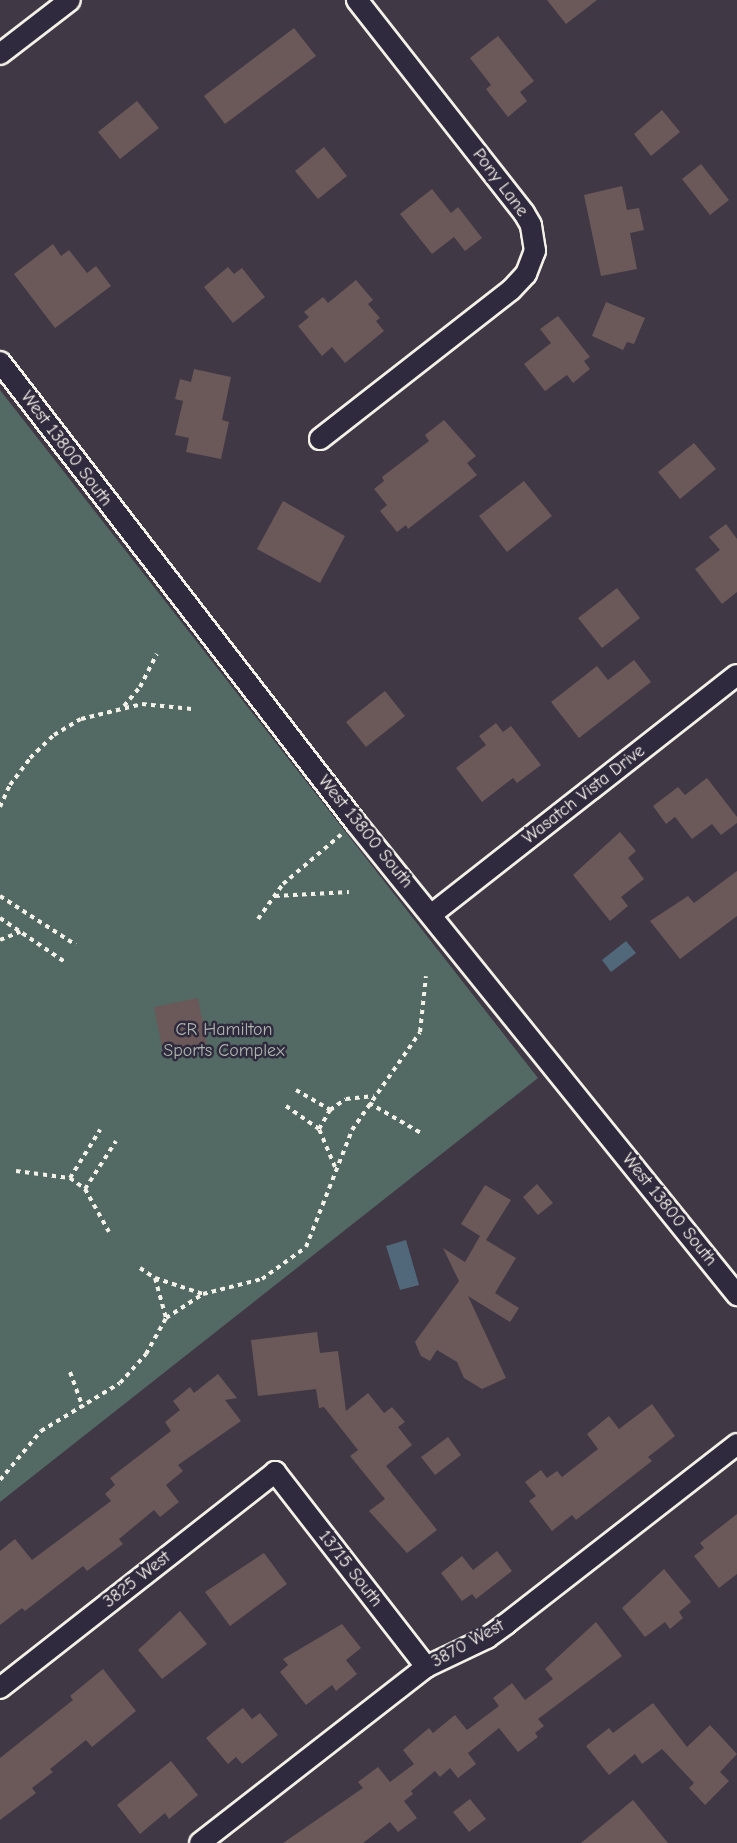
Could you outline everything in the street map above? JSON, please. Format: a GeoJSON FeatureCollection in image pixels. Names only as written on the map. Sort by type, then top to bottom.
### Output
{"type":"FeatureCollection","features":[{"type":"Feature","properties":{"kind":"street"},"geometry":{"type":"LineString","coordinates":[[0,54],[70,0]]}},
{"type":"Feature","properties":{"kind":"street","name":"Pony Lane"},"geometry":{"type":"LineString","coordinates":[[320,439],[519,283],[532,264],[534,238],[524,213],[357,0]]}},
{"type":"Feature","properties":{"kind":"street","name":"West 13800 South"},"geometry":{"type":"LineString","coordinates":[[0,362],[349,814],[733,1283]]}},
{"type":"Feature","properties":{"kind":"street","name":"Wasatch Vista Drive"},"geometry":{"type":"LineString","coordinates":[[432,914],[737,675]]}},
{"type":"Feature","properties":{"kind":"street","name":"3870 West"},"geometry":{"type":"LineString","coordinates":[[200,1843],[426,1667],[496,1631],[737,1444]]}},
{"type":"Feature","properties":{"kind":"street","name":"13715 South"},"geometry":{"type":"LineString","coordinates":[[275,1472],[426,1667]]}},
{"type":"Feature","properties":{"kind":"street","name":"3825 West"},"geometry":{"type":"LineString","coordinates":[[0,1688],[275,1472]]}},
{"type":"Feature","properties":{"kind":"path"},"geometry":{"type":"LineString","coordinates":[[123,707],[140,687],[157,654]]}},
{"type":"Feature","properties":{"kind":"path"},"geometry":{"type":"LineString","coordinates":[[0,807],[10,785],[54,735],[81,719],[142,704],[192,709]]}},
{"type":"Feature","properties":{"kind":"path"},"geometry":{"type":"LineString","coordinates":[[258,919],[275,896],[314,855],[345,832]]}},
{"type":"Feature","properties":{"kind":"path"},"geometry":{"type":"LineString","coordinates":[[275,896],[349,892]]}},
{"type":"Feature","properties":{"kind":"path"},"geometry":{"type":"LineString","coordinates":[[0,896],[76,945]]}},
{"type":"Feature","properties":{"kind":"path"},"geometry":{"type":"LineString","coordinates":[[0,918],[65,962]]}},
{"type":"Feature","properties":{"kind":"path"},"geometry":{"type":"LineString","coordinates":[[0,940],[20,932]]}},
{"type":"Feature","properties":{"kind":"path"},"geometry":{"type":"LineString","coordinates":[[0,1480],[41,1431],[83,1408],[120,1383],[146,1354],[166,1318],[204,1294],[262,1279],[306,1247],[328,1198],[336,1168],[369,1103],[396,1071],[420,1032],[426,976]]}},
{"type":"Feature","properties":{"kind":"path"},"geometry":{"type":"LineString","coordinates":[[296,1090],[330,1110]]}},
{"type":"Feature","properties":{"kind":"path"},"geometry":{"type":"LineString","coordinates":[[319,1129],[330,1110],[346,1099],[374,1096]]}},
{"type":"Feature","properties":{"kind":"path"},"geometry":{"type":"LineString","coordinates":[[369,1103],[421,1133]]}},
{"type":"Feature","properties":{"kind":"path"},"geometry":{"type":"LineString","coordinates":[[286,1106],[319,1129],[336,1168]]}},
{"type":"Feature","properties":{"kind":"path"},"geometry":{"type":"LineString","coordinates":[[69,1178],[100,1130]]}},
{"type":"Feature","properties":{"kind":"path"},"geometry":{"type":"LineString","coordinates":[[85,1189],[116,1141]]}},
{"type":"Feature","properties":{"kind":"path"},"geometry":{"type":"LineString","coordinates":[[16,1171],[69,1178],[85,1189],[109,1232]]}},
{"type":"Feature","properties":{"kind":"path"},"geometry":{"type":"LineString","coordinates":[[140,1268],[155,1278],[204,1294]]}},
{"type":"Feature","properties":{"kind":"path"},"geometry":{"type":"LineString","coordinates":[[155,1278],[166,1318]]}},
{"type":"Feature","properties":{"kind":"path"},"geometry":{"type":"LineString","coordinates":[[70,1372],[83,1408]]}},
{"type":"Feature","properties":{"kind":"green space","name":"CR Hamilton Sports Complex"},"geometry":{"type":"Polygon","coordinates":[[[0,390],[538,1078],[0,1502],[0,390]]]}},
{"type":"Feature","properties":{"kind":"water"},"geometry":{"type":"Polygon","coordinates":[[[626,941],[636,953],[611,972],[602,960],[626,941]]]}},
{"type":"Feature","properties":{"kind":"water"},"geometry":{"type":"Polygon","coordinates":[[[406,1240],[419,1285],[400,1290],[386,1246],[406,1240]]]}},
{"type":"Feature","properties":{"kind":"building"},"geometry":{"type":"Polygon","coordinates":[[[547,0],[597,0],[566,24],[547,0]]]}},
{"type":"Feature","properties":{"kind":"building"},"geometry":{"type":"Polygon","coordinates":[[[294,28],[316,56],[225,124],[204,96],[294,28]]]}},
{"type":"Feature","properties":{"kind":"building"},"geometry":{"type":"Polygon","coordinates":[[[498,36],[534,81],[520,92],[527,101],[508,117],[486,89],[491,85],[470,58],[498,36]]]}},
{"type":"Feature","properties":{"kind":"building"},"geometry":{"type":"Polygon","coordinates":[[[137,101],[159,128],[120,159],[98,132],[137,101]]]}},
{"type":"Feature","properties":{"kind":"building"},"geometry":{"type":"Polygon","coordinates":[[[662,110],[680,132],[651,156],[634,134],[662,110]]]}},
{"type":"Feature","properties":{"kind":"building"},"geometry":{"type":"Polygon","coordinates":[[[324,147],[347,176],[318,199],[295,171],[324,147]]]}},
{"type":"Feature","properties":{"kind":"building"},"geometry":{"type":"Polygon","coordinates":[[[701,164],[729,200],[710,215],[682,179],[701,164]]]}},
{"type":"Feature","properties":{"kind":"building"},"geometry":{"type":"Polygon","coordinates":[[[622,186],[627,210],[639,208],[644,230],[630,233],[637,269],[601,276],[584,195],[622,186]]]}},
{"type":"Feature","properties":{"kind":"building"},"geometry":{"type":"Polygon","coordinates":[[[432,189],[451,213],[458,207],[482,238],[465,251],[454,237],[432,254],[400,214],[432,189]]]}},
{"type":"Feature","properties":{"kind":"building"},"geometry":{"type":"Polygon","coordinates":[[[53,244],[61,256],[69,250],[87,273],[96,266],[111,286],[55,328],[14,274],[53,244]]]}},
{"type":"Feature","properties":{"kind":"building"},"geometry":{"type":"Polygon","coordinates":[[[228,267],[234,274],[242,268],[265,297],[233,323],[204,287],[228,267]]]}},
{"type":"Feature","properties":{"kind":"building"},"geometry":{"type":"Polygon","coordinates":[[[356,280],[373,300],[368,304],[380,318],[376,321],[384,331],[345,363],[332,347],[322,356],[298,326],[309,317],[304,312],[323,297],[328,303],[356,280]]]}},
{"type":"Feature","properties":{"kind":"building"},"geometry":{"type":"Polygon","coordinates":[[[606,302],[645,318],[634,344],[627,342],[623,350],[592,336],[606,302]]]}},
{"type":"Feature","properties":{"kind":"building"},"geometry":{"type":"Polygon","coordinates":[[[558,316],[590,357],[584,361],[590,369],[573,383],[567,375],[545,391],[524,364],[551,343],[540,329],[558,316]]]}},
{"type":"Feature","properties":{"kind":"building"},"geometry":{"type":"Polygon","coordinates":[[[194,369],[231,377],[222,420],[229,422],[221,459],[186,452],[189,438],[175,435],[183,401],[175,399],[180,379],[191,382],[194,369]]]}},
{"type":"Feature","properties":{"kind":"building"},"geometry":{"type":"Polygon","coordinates":[[[444,420],[476,456],[467,463],[477,475],[408,529],[406,525],[397,532],[380,511],[387,505],[374,489],[384,481],[382,477],[429,441],[425,435],[444,420]]]}},
{"type":"Feature","properties":{"kind":"building"},"geometry":{"type":"Polygon","coordinates":[[[694,443],[716,469],[680,499],[658,472],[694,443]]]}},
{"type":"Feature","properties":{"kind":"building"},"geometry":{"type":"Polygon","coordinates":[[[524,481],[552,516],[507,552],[479,516],[524,481]]]}},
{"type":"Feature","properties":{"kind":"building"},"geometry":{"type":"Polygon","coordinates":[[[283,501],[345,536],[320,583],[257,549],[283,501]]]}},
{"type":"Feature","properties":{"kind":"building"},"geometry":{"type":"Polygon","coordinates":[[[726,524],[737,539],[737,592],[722,604],[695,569],[720,550],[709,537],[726,524]]]}},
{"type":"Feature","properties":{"kind":"building"},"geometry":{"type":"Polygon","coordinates":[[[617,588],[640,618],[602,648],[578,618],[617,588]]]}},
{"type":"Feature","properties":{"kind":"building"},"geometry":{"type":"Polygon","coordinates":[[[634,660],[651,682],[579,738],[551,702],[597,666],[608,680],[634,660]]]}},
{"type":"Feature","properties":{"kind":"building"},"geometry":{"type":"Polygon","coordinates":[[[385,691],[405,716],[366,747],[346,722],[385,691]]]}},
{"type":"Feature","properties":{"kind":"building"},"geometry":{"type":"Polygon","coordinates":[[[496,723],[503,732],[511,726],[541,765],[517,783],[513,778],[482,802],[456,768],[486,745],[479,736],[496,723]]]}},
{"type":"Feature","properties":{"kind":"building"},"geometry":{"type":"Polygon","coordinates":[[[707,778],[737,817],[737,823],[721,835],[712,824],[692,839],[675,817],[666,824],[653,806],[678,787],[685,795],[707,778]]]}},
{"type":"Feature","properties":{"kind":"building"},"geometry":{"type":"Polygon","coordinates":[[[620,832],[636,851],[628,858],[644,879],[621,897],[628,906],[610,921],[573,875],[620,832]]]}},
{"type":"Feature","properties":{"kind":"building"},"geometry":{"type":"Polygon","coordinates":[[[737,871],[737,916],[680,959],[650,921],[688,896],[694,903],[737,871]]]}},
{"type":"Feature","properties":{"kind":"building"},"geometry":{"type":"Polygon","coordinates":[[[198,998],[207,1044],[163,1052],[154,1007],[198,998]]]}},
{"type":"Feature","properties":{"kind":"building"},"geometry":{"type":"Polygon","coordinates":[[[537,1184],[553,1203],[538,1215],[523,1197],[537,1184]]]}},
{"type":"Feature","properties":{"kind":"building"},"geometry":{"type":"Polygon","coordinates":[[[485,1185],[511,1200],[486,1240],[516,1258],[495,1293],[519,1308],[510,1322],[468,1296],[506,1378],[482,1389],[464,1378],[457,1362],[437,1350],[430,1361],[421,1356],[415,1342],[459,1281],[443,1248],[465,1262],[480,1236],[461,1224],[485,1185]]]}},
{"type":"Feature","properties":{"kind":"building"},"geometry":{"type":"Polygon","coordinates":[[[317,1332],[320,1353],[338,1351],[346,1411],[368,1393],[384,1413],[392,1407],[405,1422],[398,1427],[412,1445],[386,1466],[437,1530],[407,1553],[369,1511],[385,1499],[350,1456],[358,1450],[324,1407],[319,1408],[316,1389],[258,1396],[251,1340],[317,1332]]]}},
{"type":"Feature","properties":{"kind":"building"},"geometry":{"type":"Polygon","coordinates":[[[218,1374],[237,1398],[225,1400],[241,1421],[178,1465],[183,1471],[166,1485],[179,1502],[160,1517],[154,1510],[119,1539],[123,1544],[87,1571],[83,1566],[25,1611],[22,1608],[0,1625],[0,1551],[15,1539],[32,1560],[111,1501],[105,1494],[115,1485],[110,1478],[171,1431],[165,1422],[180,1410],[173,1401],[190,1387],[194,1393],[218,1374]]]}},
{"type":"Feature","properties":{"kind":"building"},"geometry":{"type":"Polygon","coordinates":[[[652,1404],[675,1436],[648,1457],[652,1461],[576,1520],[572,1515],[552,1531],[529,1501],[536,1496],[525,1482],[541,1470],[547,1478],[557,1471],[562,1477],[598,1449],[587,1434],[609,1416],[619,1429],[652,1404]]]}},
{"type":"Feature","properties":{"kind":"building"},"geometry":{"type":"Polygon","coordinates":[[[448,1437],[461,1455],[435,1475],[421,1457],[448,1437]]]}},
{"type":"Feature","properties":{"kind":"building"},"geometry":{"type":"Polygon","coordinates":[[[737,1514],[737,1574],[719,1588],[694,1556],[704,1548],[700,1543],[737,1514]]]}},
{"type":"Feature","properties":{"kind":"building"},"geometry":{"type":"Polygon","coordinates":[[[497,1551],[512,1571],[476,1599],[472,1594],[462,1601],[441,1573],[462,1556],[473,1570],[497,1551]]]}},
{"type":"Feature","properties":{"kind":"building"},"geometry":{"type":"Polygon","coordinates":[[[264,1553],[287,1584],[230,1626],[205,1592],[264,1553]]]}},
{"type":"Feature","properties":{"kind":"building"},"geometry":{"type":"Polygon","coordinates":[[[664,1569],[691,1602],[679,1612],[683,1618],[670,1629],[665,1622],[645,1637],[622,1608],[664,1569]]]}},
{"type":"Feature","properties":{"kind":"building"},"geometry":{"type":"Polygon","coordinates":[[[180,1611],[207,1644],[162,1679],[138,1650],[180,1611]]]}},
{"type":"Feature","properties":{"kind":"building"},"geometry":{"type":"Polygon","coordinates":[[[596,1622],[622,1656],[538,1719],[544,1726],[535,1733],[538,1737],[518,1752],[499,1728],[468,1753],[476,1764],[458,1778],[450,1768],[440,1777],[435,1771],[411,1791],[413,1794],[404,1801],[417,1818],[398,1832],[390,1822],[363,1843],[283,1843],[363,1788],[358,1782],[378,1767],[390,1782],[414,1764],[403,1750],[429,1728],[433,1733],[455,1715],[467,1730],[499,1706],[493,1698],[512,1683],[525,1700],[553,1679],[545,1669],[596,1622]]]}},
{"type":"Feature","properties":{"kind":"building"},"geometry":{"type":"Polygon","coordinates":[[[342,1624],[361,1648],[346,1660],[357,1674],[336,1691],[332,1685],[306,1705],[280,1672],[288,1665],[283,1659],[342,1624]]]}},
{"type":"Feature","properties":{"kind":"building"},"geometry":{"type":"Polygon","coordinates":[[[103,1669],[136,1711],[92,1747],[86,1740],[50,1769],[53,1772],[32,1788],[36,1793],[0,1820],[0,1758],[73,1700],[70,1696],[103,1669]]]}},
{"type":"Feature","properties":{"kind":"building"},"geometry":{"type":"Polygon","coordinates":[[[653,1703],[687,1747],[710,1725],[737,1754],[720,1772],[729,1781],[705,1805],[689,1788],[694,1783],[662,1749],[642,1764],[635,1754],[609,1775],[586,1746],[609,1728],[613,1733],[653,1703]]]}},
{"type":"Feature","properties":{"kind":"building"},"geometry":{"type":"Polygon","coordinates":[[[243,1708],[252,1719],[260,1713],[278,1735],[242,1764],[236,1757],[228,1764],[206,1738],[243,1708]]]}},
{"type":"Feature","properties":{"kind":"building"},"geometry":{"type":"Polygon","coordinates":[[[171,1761],[198,1795],[169,1819],[165,1813],[140,1834],[117,1805],[171,1761]]]}},
{"type":"Feature","properties":{"kind":"building"},"geometry":{"type":"Polygon","coordinates":[[[470,1799],[486,1819],[469,1832],[453,1812],[470,1799]]]}},
{"type":"Feature","properties":{"kind":"building"},"geometry":{"type":"Polygon","coordinates":[[[633,1800],[668,1843],[581,1843],[633,1800]]]}}]}
